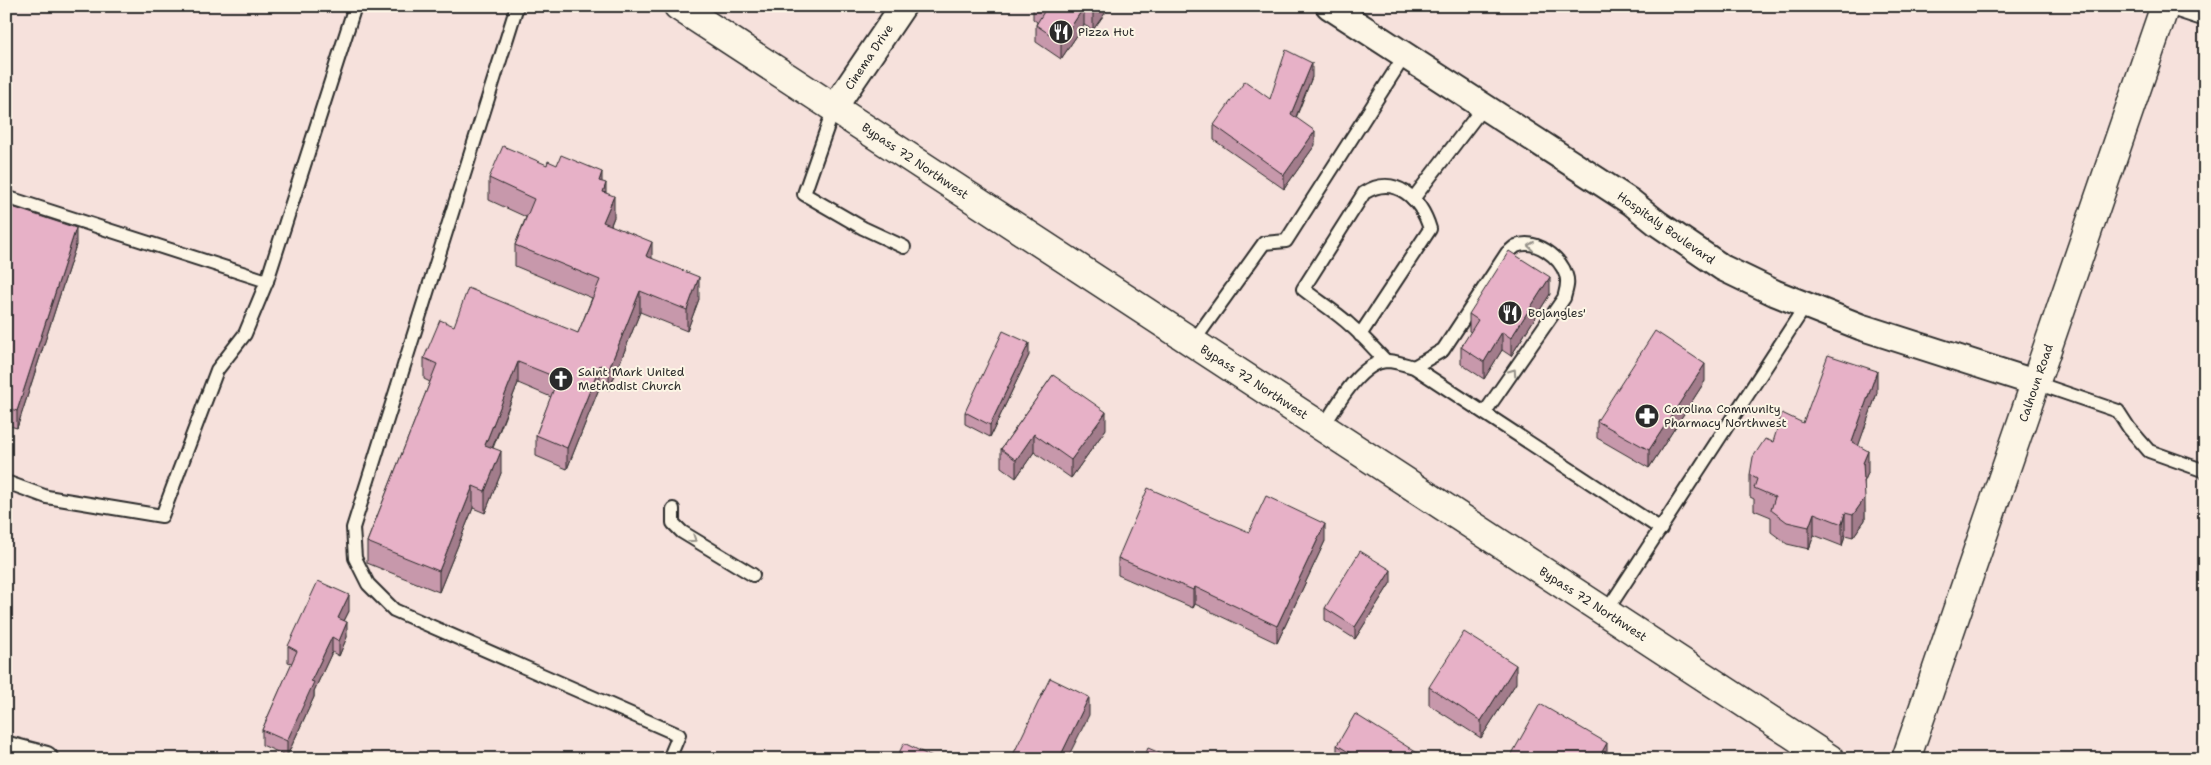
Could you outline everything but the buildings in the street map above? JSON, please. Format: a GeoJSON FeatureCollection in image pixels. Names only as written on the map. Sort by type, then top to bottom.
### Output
{"type":"FeatureCollection","features":[{"type":"Feature","properties":{"kind":"main road","name":"Bypass 72 Northwest"},"geometry":{"type":"LineString","coordinates":[[678,6],[1830,759]]}},
{"type":"Feature","properties":{"kind":"main road","name":"Calhoun Road"},"geometry":{"type":"LineString","coordinates":[[1906,759],[2165,7]]}},
{"type":"Feature","properties":{"kind":"street","name":"Cinema Drive"},"geometry":{"type":"LineString","coordinates":[[834,108],[903,6]]}},
{"type":"Feature","properties":{"kind":"street","name":"Hospitaly Boulevard"},"geometry":{"type":"LineString","coordinates":[[1330,6],[1631,202],[1657,223],[1723,268],[1775,293],[1862,327],[2036,383]]}},
{"type":"Feature","properties":{"kind":"street"},"geometry":{"type":"LineString","coordinates":[[6,749],[45,759]]}},
{"type":"Feature","properties":{"kind":"lane"},"geometry":{"type":"LineString","coordinates":[[6,482],[47,497],[162,516],[217,370],[245,334],[267,281],[356,6]]}},
{"type":"Feature","properties":{"kind":"lane"},"geometry":{"type":"LineString","coordinates":[[517,6],[353,528],[355,558],[368,584],[394,610],[679,735],[669,759]]}},
{"type":"Feature","properties":{"kind":"lane"},"geometry":{"type":"LineString","coordinates":[[2165,7],[2205,20]]}},
{"type":"Feature","properties":{"kind":"lane"},"geometry":{"type":"LineString","coordinates":[[1193,342],[1264,243],[1286,241],[1405,55]]}},
{"type":"Feature","properties":{"kind":"lane"},"geometry":{"type":"LineString","coordinates":[[1414,199],[1484,106]]}},
{"type":"Feature","properties":{"kind":"lane"},"geometry":{"type":"LineString","coordinates":[[834,108],[804,194],[863,228],[904,247]]}},
{"type":"Feature","properties":{"kind":"lane"},"geometry":{"type":"LineString","coordinates":[[1360,335],[1430,229],[1426,215],[1414,199],[1396,188],[1384,185],[1372,188],[1364,194],[1303,289],[1350,325],[1360,335],[1386,361]]}},
{"type":"Feature","properties":{"kind":"lane"},"geometry":{"type":"LineString","coordinates":[[6,197],[267,281]]}},
{"type":"Feature","properties":{"kind":"lane"},"geometry":{"type":"LineString","coordinates":[[1414,366],[1443,350],[1507,253],[1517,246],[1530,245],[1540,247],[1560,262],[1567,276],[1564,298],[1485,412]]}},
{"type":"Feature","properties":{"kind":"lane"},"geometry":{"type":"LineString","coordinates":[[1606,612],[1806,305]]}},
{"type":"Feature","properties":{"kind":"lane"},"geometry":{"type":"LineString","coordinates":[[1323,427],[1358,378],[1370,367],[1386,361],[1414,366],[1661,529]]}},
{"type":"Feature","properties":{"kind":"lane"},"geometry":{"type":"LineString","coordinates":[[2036,383],[2118,411],[2129,428],[2149,451],[2205,471]]}},
{"type":"Feature","properties":{"kind":"lane"},"geometry":{"type":"LineString","coordinates":[[673,509],[674,522],[682,532],[753,575]]}},
{"type":"Feature","properties":{"kind":"place","name":"Pizza Hut"},"geometry":{"type":"Point","coordinates":[1061,32]}},
{"type":"Feature","properties":{"kind":"place","name":"Bojangles'"},"geometry":{"type":"Point","coordinates":[1510,313]}},
{"type":"Feature","properties":{"kind":"place","name":"Saint Mark United Methodist Church"},"geometry":{"type":"Point","coordinates":[561,379]}},
{"type":"Feature","properties":{"kind":"place","name":"Carolina Community Pharmacy Northwest"},"geometry":{"type":"Point","coordinates":[1647,416]}}]}
